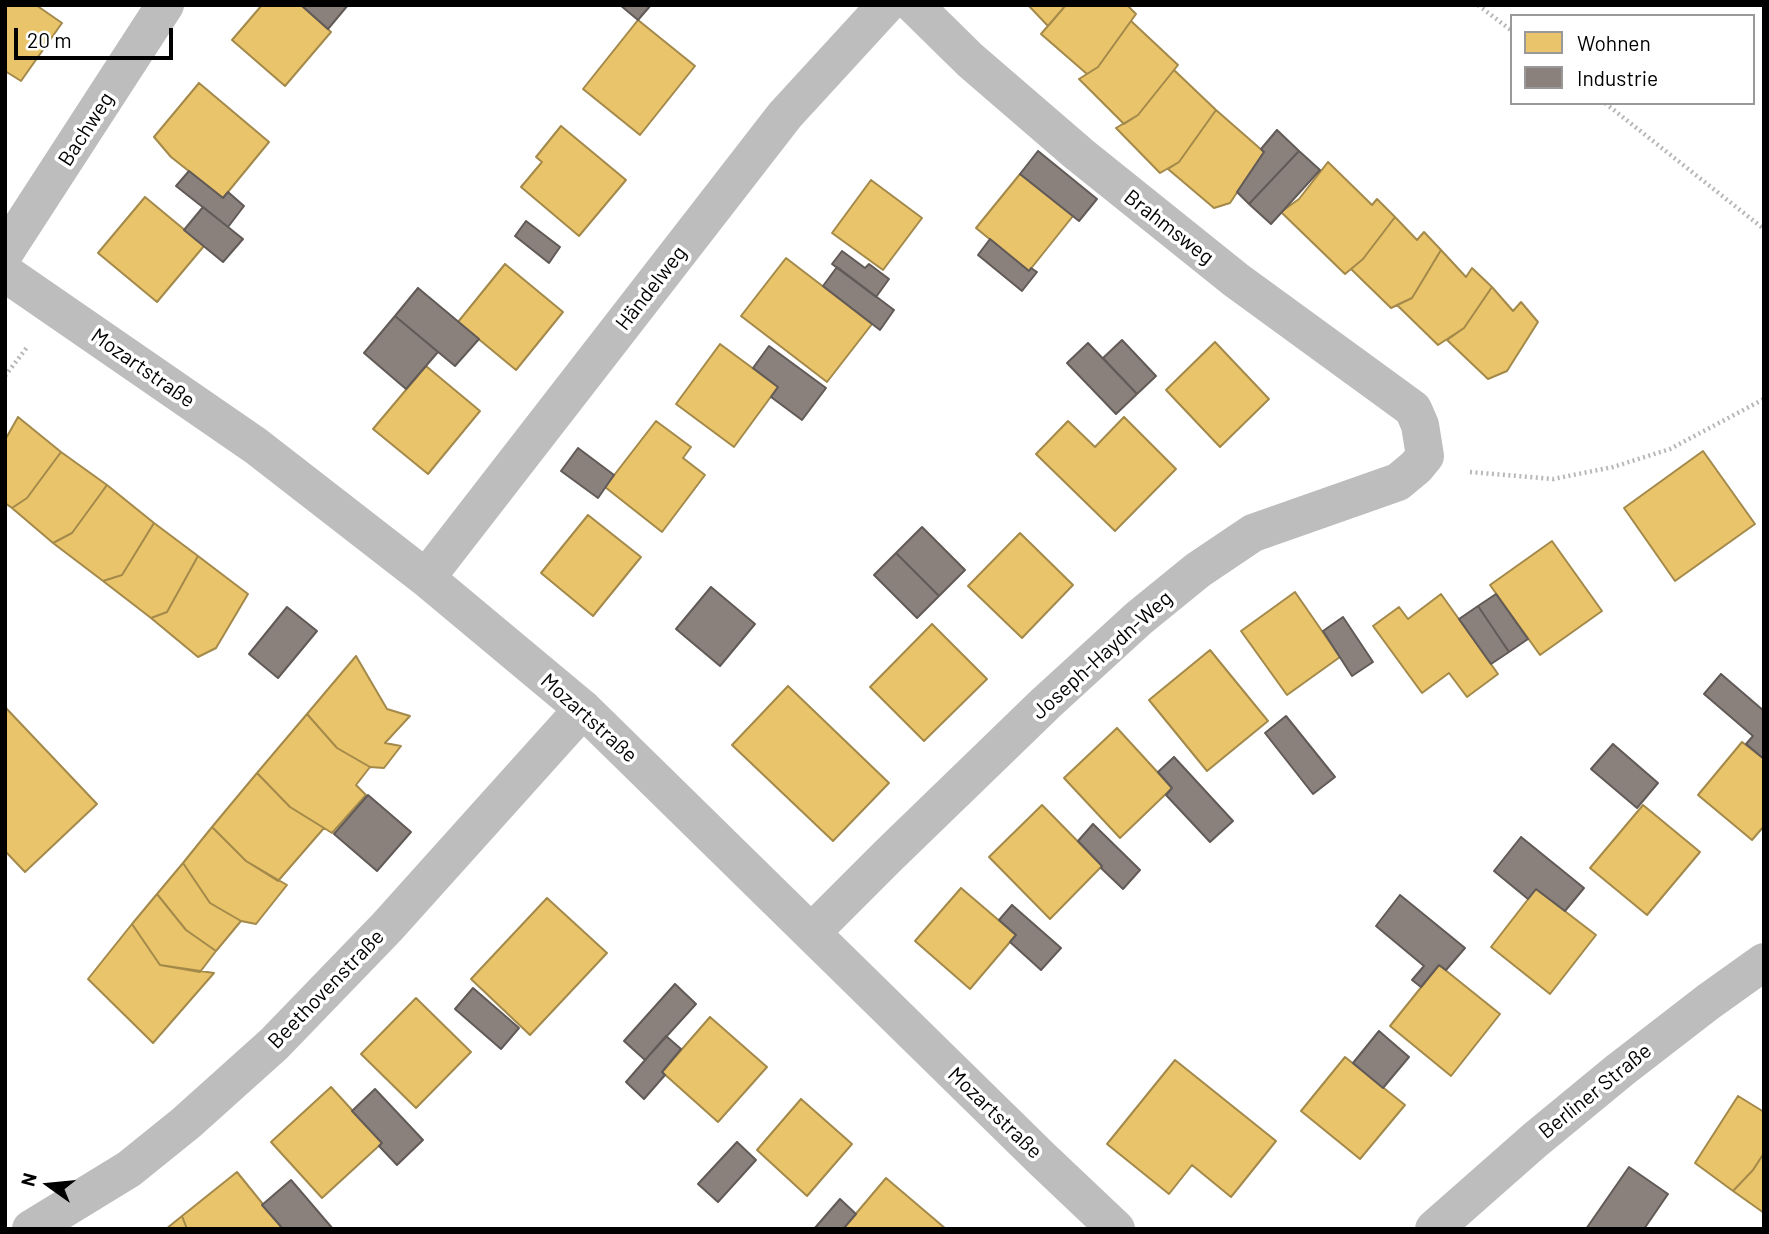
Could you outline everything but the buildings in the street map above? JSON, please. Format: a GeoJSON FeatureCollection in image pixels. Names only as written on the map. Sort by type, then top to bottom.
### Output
{"type":"FeatureCollection","features":[{"type":"Feature","properties":{"kind":"street","name":"Bachweg"},"geometry":{"type":"LineString","coordinates":[[5,252],[165,5]]}},
{"type":"Feature","properties":{"kind":"street","name":"Händelweg"},"geometry":{"type":"LineString","coordinates":[[426,578],[785,115],[886,5]]}},
{"type":"Feature","properties":{"kind":"street","name":"Brahmsweg"},"geometry":{"type":"LineString","coordinates":[[914,5],[970,60],[1079,155],[1237,280],[1413,409],[1420,425],[1420,454]]}},
{"type":"Feature","properties":{"kind":"street","name":"Mozartstraße"},"geometry":{"type":"LineString","coordinates":[[5,273],[256,446],[426,578],[583,709],[1116,1229]]}},
{"type":"Feature","properties":{"kind":"street","name":"Joseph-Haydn-Weg"},"geometry":{"type":"LineString","coordinates":[[812,932],[1046,703],[1139,618],[1198,570],[1252,533],[1398,482],[1420,454]]}},
{"type":"Feature","properties":{"kind":"street","name":"Beethovenstraße"},"geometry":{"type":"LineString","coordinates":[[31,1229],[129,1169],[186,1123],[274,1044],[387,927],[583,709]]}},
{"type":"Feature","properties":{"kind":"street","name":"Berliner Straße"},"geometry":{"type":"LineString","coordinates":[[1434,1229],[1620,1070],[1764,962]]}},
{"type":"Feature","properties":{"kind":"path"},"geometry":{"type":"LineString","coordinates":[[1478,5],[1510,29]]}},
{"type":"Feature","properties":{"kind":"path"},"geometry":{"type":"LineString","coordinates":[[1608,105],[1764,229]]}},
{"type":"Feature","properties":{"kind":"path"},"geometry":{"type":"LineString","coordinates":[[1420,454],[1553,479],[1613,467],[1670,449],[1764,399]]}}]}
